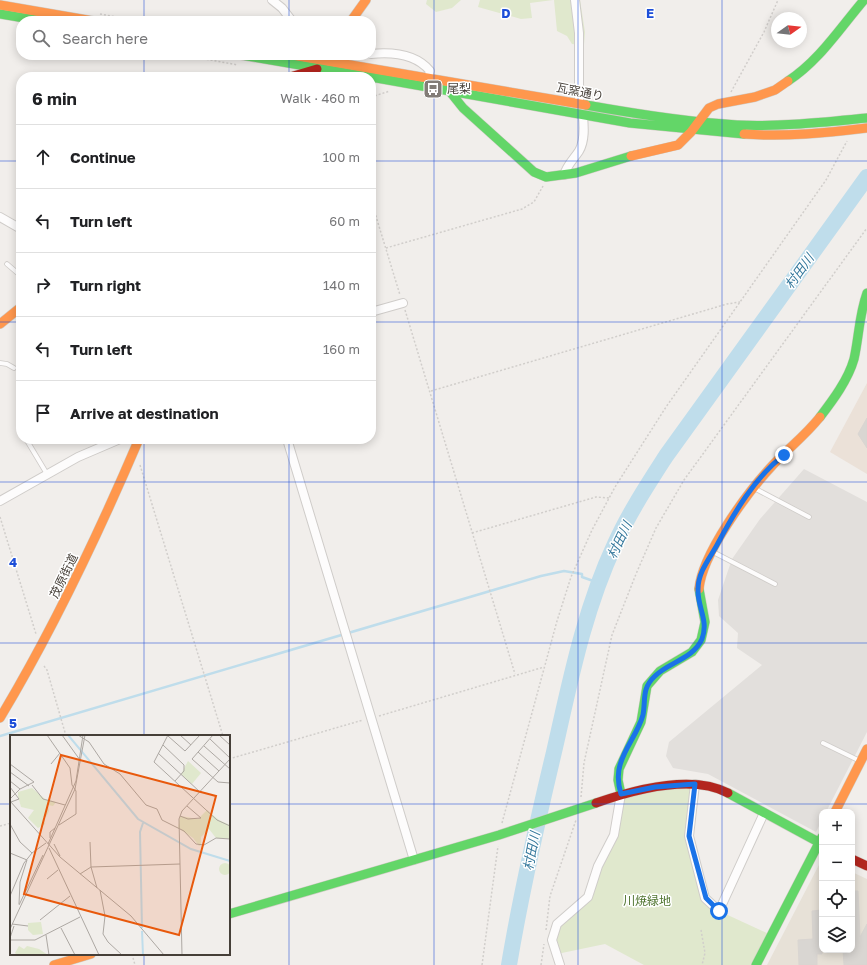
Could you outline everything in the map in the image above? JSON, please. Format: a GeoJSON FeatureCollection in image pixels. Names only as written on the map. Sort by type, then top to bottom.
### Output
{"type":"FeatureCollection","features":[{"type":"Feature","properties":{"kind":"street"},"geometry":{"type":"LineString","coordinates":[[272,0],[282,8],[288,16]]}},
{"type":"Feature","properties":{"kind":"street"},"geometry":{"type":"LineString","coordinates":[[355,16],[366,0]]}},
{"type":"Feature","properties":{"kind":"street"},"geometry":{"type":"LineString","coordinates":[[575,0],[579,33],[579,104]]}},
{"type":"Feature","properties":{"kind":"street"},"geometry":{"type":"LineString","coordinates":[[451,93],[463,108],[534,172],[546,177],[576,173],[636,155],[673,146],[682,141],[691,132],[709,108],[725,102],[755,97],[775,90],[803,72],[814,61],[840,26],[864,0]]}},
{"type":"Feature","properties":{"kind":"street"},"geometry":{"type":"LineString","coordinates":[[0,5],[64,16]]}},
{"type":"Feature","properties":{"kind":"street"},"geometry":{"type":"LineString","coordinates":[[0,14],[16,17]]}},
{"type":"Feature","properties":{"kind":"street"},"geometry":{"type":"LineString","coordinates":[[376,54],[392,53],[413,59],[430,71],[428,78]]}},
{"type":"Feature","properties":{"kind":"street","name":"瓦窯通り"},"geometry":{"type":"LineString","coordinates":[[311,60],[362,65],[611,110],[697,122],[783,125],[867,118]]}},
{"type":"Feature","properties":{"kind":"street"},"geometry":{"type":"LineString","coordinates":[[362,65],[363,60]]}},
{"type":"Feature","properties":{"kind":"street"},"geometry":{"type":"LineString","coordinates":[[301,72],[325,61]]}},
{"type":"Feature","properties":{"kind":"street"},"geometry":{"type":"LineString","coordinates":[[318,72],[325,61]]}},
{"type":"Feature","properties":{"kind":"street"},"geometry":{"type":"LineString","coordinates":[[324,72],[325,61]]}},
{"type":"Feature","properties":{"kind":"street","name":"瓦窯通り"},"geometry":{"type":"LineString","coordinates":[[325,61],[356,72]]}},
{"type":"Feature","properties":{"kind":"street","name":"瓦窯通り"},"geometry":{"type":"LineString","coordinates":[[376,78],[584,116],[691,132],[767,134],[848,131],[867,128]]}},
{"type":"Feature","properties":{"kind":"street"},"geometry":{"type":"LineString","coordinates":[[564,175],[566,168],[580,149],[584,128],[584,116]]}},
{"type":"Feature","properties":{"kind":"street"},"geometry":{"type":"LineString","coordinates":[[0,217],[16,226]]}},
{"type":"Feature","properties":{"kind":"street"},"geometry":{"type":"LineString","coordinates":[[560,965],[552,940],[557,924],[588,897],[598,866],[614,835],[621,794],[617,781],[620,764],[643,714],[644,696],[650,682],[654,676],[664,669],[692,653],[701,640],[705,623],[698,588],[703,570],[724,532],[754,487],[772,465],[793,448],[811,429],[849,372],[855,353],[859,324],[867,292]]}},
{"type":"Feature","properties":{"kind":"street"},"geometry":{"type":"LineString","coordinates":[[376,311],[403,303]]}},
{"type":"Feature","properties":{"kind":"street"},"geometry":{"type":"LineString","coordinates":[[0,324],[16,311]]}},
{"type":"Feature","properties":{"kind":"street"},"geometry":{"type":"LineString","coordinates":[[0,501],[78,457],[108,444]]}},
{"type":"Feature","properties":{"kind":"street","name":"茂原街道"},"geometry":{"type":"LineString","coordinates":[[0,718],[38,656],[78,578],[136,444]]}},
{"type":"Feature","properties":{"kind":"street"},"geometry":{"type":"LineString","coordinates":[[289,444],[414,860]]}},
{"type":"Feature","properties":{"kind":"street"},"geometry":{"type":"LineString","coordinates":[[837,809],[867,749]]}},
{"type":"Feature","properties":{"kind":"street"},"geometry":{"type":"LineString","coordinates":[[695,784],[689,836],[706,898],[719,911],[764,813]]}},
{"type":"Feature","properties":{"kind":"street"},"geometry":{"type":"LineString","coordinates":[[230,914],[499,835],[621,794],[655,787],[695,784],[726,792],[764,813],[819,840]]}},
{"type":"Feature","properties":{"kind":"street"},"geometry":{"type":"LineString","coordinates":[[756,965],[819,845]]}},
{"type":"Feature","properties":{"kind":"street"},"geometry":{"type":"LineString","coordinates":[[855,860],[867,866]]}},
{"type":"Feature","properties":{"kind":"street"},"geometry":{"type":"LineString","coordinates":[[54,965],[88,955]]}},
{"type":"Feature","properties":{"kind":"lane"},"geometry":{"type":"LineString","coordinates":[[7,264],[16,272]]}},
{"type":"Feature","properties":{"kind":"lane"},"geometry":{"type":"LineString","coordinates":[[0,363],[8,364],[14,368]]}},
{"type":"Feature","properties":{"kind":"lane"},"geometry":{"type":"LineString","coordinates":[[29,444],[47,474]]}},
{"type":"Feature","properties":{"kind":"lane"},"geometry":{"type":"LineString","coordinates":[[754,487],[809,517]]}},
{"type":"Feature","properties":{"kind":"lane"},"geometry":{"type":"LineString","coordinates":[[713,552],[774,584]]}},
{"type":"Feature","properties":{"kind":"lane"},"geometry":{"type":"LineString","coordinates":[[823,743],[861,761]]}},
{"type":"Feature","properties":{"kind":"path"},"geometry":{"type":"LineString","coordinates":[[725,102],[764,32],[778,0]]}},
{"type":"Feature","properties":{"kind":"path"},"geometry":{"type":"LineString","coordinates":[[212,60],[241,65]]}},
{"type":"Feature","properties":{"kind":"path"},"geometry":{"type":"LineString","coordinates":[[376,95],[390,91],[399,83]]}},
{"type":"Feature","properties":{"kind":"path"},"geometry":{"type":"LineString","coordinates":[[482,965],[499,835],[544,667],[571,578],[592,530],[609,498],[666,406],[826,180],[844,147],[848,131]]}},
{"type":"Feature","properties":{"kind":"path"},"geometry":{"type":"LineString","coordinates":[[386,248],[522,209],[534,202],[539,195],[546,177]]}},
{"type":"Feature","properties":{"kind":"path"},"geometry":{"type":"LineString","coordinates":[[376,216],[515,674]]}},
{"type":"Feature","properties":{"kind":"path"},"geometry":{"type":"LineString","coordinates":[[545,934],[550,896],[580,808],[584,764],[612,634],[656,528],[684,480],[867,228]]}},
{"type":"Feature","properties":{"kind":"path"},"geometry":{"type":"LineString","coordinates":[[430,392],[653,325],[727,304],[740,302]]}},
{"type":"Feature","properties":{"kind":"path"},"geometry":{"type":"LineString","coordinates":[[131,457],[142,466],[223,735]]}},
{"type":"Feature","properties":{"kind":"path"},"geometry":{"type":"LineString","coordinates":[[472,533],[596,497],[609,498]]}},
{"type":"Feature","properties":{"kind":"path"},"geometry":{"type":"LineString","coordinates":[[0,517],[37,636],[43,646]]}},
{"type":"Feature","properties":{"kind":"path"},"geometry":{"type":"LineString","coordinates":[[38,656],[47,670],[66,735]]}},
{"type":"Feature","properties":{"kind":"path"},"geometry":{"type":"LineString","coordinates":[[230,759],[515,674],[544,667]]}},
{"type":"Feature","properties":{"kind":"path"},"geometry":{"type":"LineString","coordinates":[[0,826],[10,823]]}},
{"type":"Feature","properties":{"kind":"path"},"geometry":{"type":"LineString","coordinates":[[701,930],[705,953],[702,965]]}},
{"type":"Feature","properties":{"kind":"path"},"geometry":{"type":"LineString","coordinates":[[541,965],[544,942]]}},
{"type":"Feature","properties":{"kind":"path"},"geometry":{"type":"LineString","coordinates":[[132,955],[135,965]]}},
{"type":"Feature","properties":{"kind":"shaded area"},"geometry":{"type":"Polygon","coordinates":[[[867,383],[867,474],[830,452],[867,383]]]}},
{"type":"Feature","properties":{"kind":"shaded area"},"geometry":{"type":"Polygon","coordinates":[[[804,469],[867,502],[867,732],[828,809],[819,809],[819,826],[816,832],[708,774],[673,768],[666,756],[669,742],[762,665],[737,648],[738,633],[719,616],[718,600],[732,559],[760,519],[804,469]]]}},
{"type":"Feature","properties":{"kind":"shaded area"},"geometry":{"type":"Polygon","coordinates":[[[819,865],[819,953],[855,953],[855,873],[867,879],[867,965],[767,965],[819,865]]]}},
{"type":"Feature","properties":{"kind":"green space"},"geometry":{"type":"Polygon","coordinates":[[[427,0],[461,0],[452,8],[436,12],[426,4],[427,0]]]}},
{"type":"Feature","properties":{"kind":"green space"},"geometry":{"type":"Polygon","coordinates":[[[480,0],[553,0],[530,3],[532,18],[521,19],[478,7],[480,0]]]}},
{"type":"Feature","properties":{"kind":"green space"},"geometry":{"type":"Polygon","coordinates":[[[554,0],[580,0],[585,32],[584,45],[572,44],[567,36],[557,31],[554,0]]]}},
{"type":"Feature","properties":{"kind":"green space","name":"川焼緑地"},"geometry":{"type":"Polygon","coordinates":[[[695,784],[689,836],[706,898],[719,911],[771,935],[756,965],[644,965],[605,944],[557,954],[552,940],[557,924],[588,897],[614,835],[621,794],[695,784]]]}},
{"type":"Feature","properties":{"kind":"building"},"geometry":{"type":"Polygon","coordinates":[[[867,418],[867,448],[858,434],[867,418]]]}},
{"type":"Feature","properties":{"kind":"building"},"geometry":{"type":"Polygon","coordinates":[[[855,891],[858,891],[860,937],[867,924],[867,965],[844,965],[843,953],[855,953],[855,891]]]}},
{"type":"Feature","properties":{"kind":"building"},"geometry":{"type":"Polygon","coordinates":[[[819,910],[819,953],[822,954],[817,954],[817,965],[799,965],[798,940],[813,939],[812,911],[819,910]]]}},
{"type":"Feature","properties":{"kind":"waterway","name":"村田川"},"geometry":{"type":"LineString","coordinates":[[509,965],[541,805],[572,673],[586,620],[604,569],[620,532],[666,456],[867,177]]}},
{"type":"Feature","properties":{"kind":"waterway"},"geometry":{"type":"LineString","coordinates":[[0,736],[541,576],[564,571],[582,574],[582,577],[599,583]]}},
{"type":"Feature","properties":{"kind":"traffic: fast"},"geometry":{"type":"LineString","coordinates":[[788,81],[810,64],[829,44],[864,0]]}},
{"type":"Feature","properties":{"kind":"traffic: fast"},"geometry":{"type":"LineString","coordinates":[[0,14],[16,17]]}},
{"type":"Feature","properties":{"kind":"traffic: fast"},"geometry":{"type":"LineString","coordinates":[[270,60],[341,72]]}},
{"type":"Feature","properties":{"kind":"traffic: fast"},"geometry":{"type":"LineString","coordinates":[[318,72],[325,60]]}},
{"type":"Feature","properties":{"kind":"traffic: fast"},"geometry":{"type":"LineString","coordinates":[[376,78],[630,123],[744,134]]}},
{"type":"Feature","properties":{"kind":"traffic: fast"},"geometry":{"type":"LineString","coordinates":[[451,93],[463,108],[534,172],[546,177],[576,173],[631,156]]}},
{"type":"Feature","properties":{"kind":"traffic: fast"},"geometry":{"type":"LineString","coordinates":[[586,105],[661,117],[737,125],[786,125],[867,118]]}},
{"type":"Feature","properties":{"kind":"traffic: fast"},"geometry":{"type":"LineString","coordinates":[[820,417],[840,390],[848,375],[856,351],[862,310],[867,293]]}},
{"type":"Feature","properties":{"kind":"traffic: fast"},"geometry":{"type":"LineString","coordinates":[[621,794],[618,780],[619,769],[641,722],[647,686],[660,671],[692,652],[701,640],[705,622],[699,589]]}},
{"type":"Feature","properties":{"kind":"traffic: fast"},"geometry":{"type":"LineString","coordinates":[[728,793],[819,842]]}},
{"type":"Feature","properties":{"kind":"traffic: fast"},"geometry":{"type":"LineString","coordinates":[[230,914],[499,835],[596,803]]}},
{"type":"Feature","properties":{"kind":"traffic: fast"},"geometry":{"type":"LineString","coordinates":[[756,965],[819,843]]}},
{"type":"Feature","properties":{"kind":"traffic: slow"},"geometry":{"type":"LineString","coordinates":[[355,16],[366,0]]}},
{"type":"Feature","properties":{"kind":"traffic: slow"},"geometry":{"type":"LineString","coordinates":[[0,5],[64,16]]}},
{"type":"Feature","properties":{"kind":"traffic: slow"},"geometry":{"type":"LineString","coordinates":[[321,60],[586,105]]}},
{"type":"Feature","properties":{"kind":"traffic: slow"},"geometry":{"type":"LineString","coordinates":[[631,156],[678,145],[691,132],[709,108],[718,104],[755,97],[775,90],[788,81]]}},
{"type":"Feature","properties":{"kind":"traffic: slow"},"geometry":{"type":"LineString","coordinates":[[744,134],[806,134],[867,128]]}},
{"type":"Feature","properties":{"kind":"traffic: slow"},"geometry":{"type":"LineString","coordinates":[[0,324],[16,311]]}},
{"type":"Feature","properties":{"kind":"traffic: slow"},"geometry":{"type":"LineString","coordinates":[[699,589],[708,559],[738,508],[761,478],[820,417]]}},
{"type":"Feature","properties":{"kind":"traffic: slow"},"geometry":{"type":"LineString","coordinates":[[0,718],[39,650],[74,581],[108,510],[137,444]]}},
{"type":"Feature","properties":{"kind":"traffic: slow"},"geometry":{"type":"LineString","coordinates":[[837,809],[867,749]]}},
{"type":"Feature","properties":{"kind":"traffic: slow"},"geometry":{"type":"LineString","coordinates":[[54,965],[88,955]]}},
{"type":"Feature","properties":{"kind":"traffic: jam"},"geometry":{"type":"LineString","coordinates":[[307,72],[317,69]]}},
{"type":"Feature","properties":{"kind":"traffic: jam"},"geometry":{"type":"LineString","coordinates":[[596,803],[627,793],[680,784],[714,787],[728,793]]}},
{"type":"Feature","properties":{"kind":"traffic: jam"},"geometry":{"type":"LineString","coordinates":[[855,860],[867,866]]}},
{"type":"Feature","properties":{"kind":"place","name":"尾梨"},"geometry":{"type":"Point","coordinates":[433,89]}},
{"type":"Feature","properties":{"kind":"route"},"geometry":{"type":"LineString","coordinates":[[719,911],[706,898],[689,836],[695,784],[655,787],[621,794],[617,781],[620,764],[643,714],[644,696],[650,682],[654,676],[664,669],[692,653],[701,640],[705,623],[698,597],[698,588],[699,579],[703,570],[724,532],[756,484],[767,470],[784,455]]}}]}
